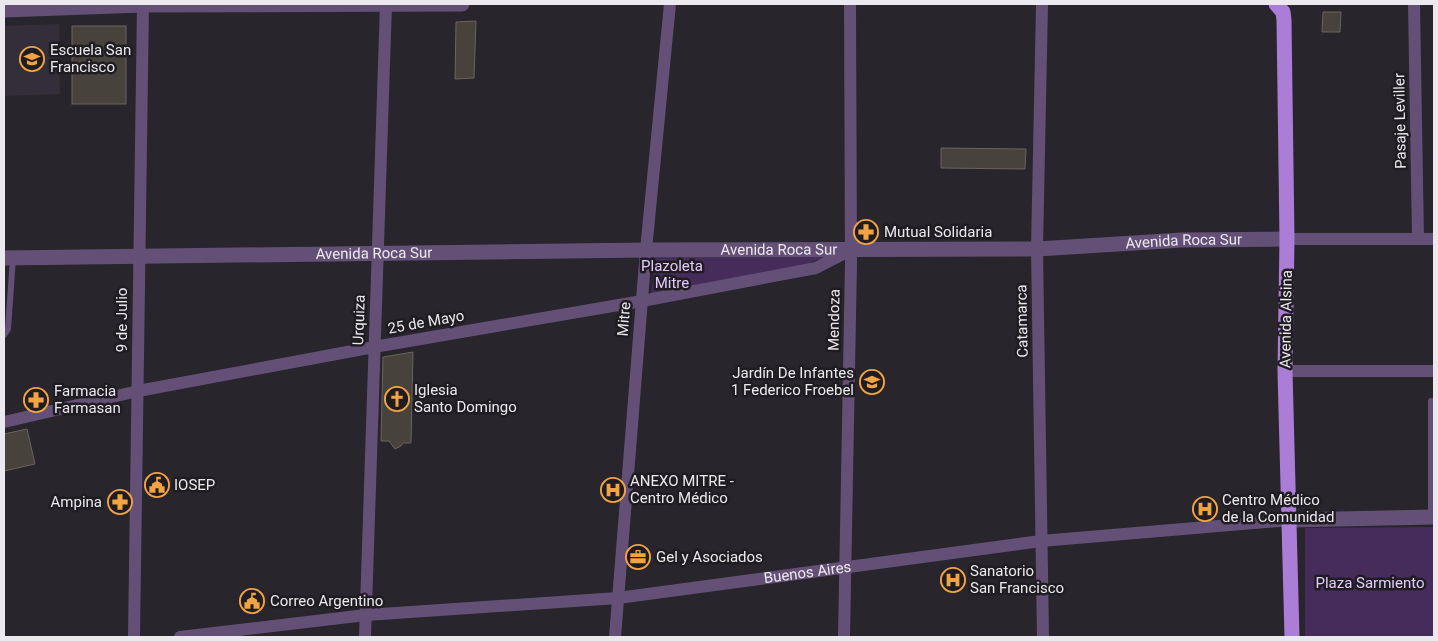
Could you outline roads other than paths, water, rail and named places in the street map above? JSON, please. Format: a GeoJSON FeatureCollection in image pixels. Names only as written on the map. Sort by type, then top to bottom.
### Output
{"type":"FeatureCollection","features":[{"type":"Feature","properties":{"kind":"highway","name":"Avenida Alsina"},"geometry":{"type":"LineString","coordinates":[[1276,4],[1283,12],[1284,20],[1287,239],[1285,371],[1292,637]]}},
{"type":"Feature","properties":{"kind":"street"},"geometry":{"type":"LineString","coordinates":[[4,10],[143,4],[462,4]]}},
{"type":"Feature","properties":{"kind":"street","name":"9 de Julio"},"geometry":{"type":"LineString","coordinates":[[134,637],[143,4]]}},
{"type":"Feature","properties":{"kind":"street","name":"Urquiza"},"geometry":{"type":"LineString","coordinates":[[365,637],[386,4]]}},
{"type":"Feature","properties":{"kind":"street","name":"Mitre"},"geometry":{"type":"LineString","coordinates":[[616,637],[646,250],[670,4]]}},
{"type":"Feature","properties":{"kind":"street","name":"Mendoza"},"geometry":{"type":"LineString","coordinates":[[844,637],[851,250],[850,4]]}},
{"type":"Feature","properties":{"kind":"street","name":"Catamarca"},"geometry":{"type":"LineString","coordinates":[[1042,4],[1038,249],[1043,637]]}},
{"type":"Feature","properties":{"kind":"street","name":"Pasaje Leviller"},"geometry":{"type":"LineString","coordinates":[[1414,4],[1418,239]]}},
{"type":"Feature","properties":{"kind":"street","name":"Avenida Roca Sur"},"geometry":{"type":"LineString","coordinates":[[8,258],[646,250],[1038,249],[1182,240],[1434,238]]}},
{"type":"Feature","properties":{"kind":"street","name":"25 de Mayo"},"geometry":{"type":"LineString","coordinates":[[4,422],[138,391],[816,268],[851,250]]}},
{"type":"Feature","properties":{"kind":"street"},"geometry":{"type":"LineString","coordinates":[[1285,371],[1434,371]]}},
{"type":"Feature","properties":{"kind":"street","name":"Buenos Aires"},"geometry":{"type":"LineString","coordinates":[[180,637],[366,615],[618,598],[1041,541],[1290,520],[1433,517]]}},
{"type":"Feature","properties":{"kind":"lane"},"geometry":{"type":"LineString","coordinates":[[4,335],[8,329],[8,258]]}},
{"type":"Feature","properties":{"kind":"lane"},"geometry":{"type":"LineString","coordinates":[[1431,400],[1433,517]]}},
{"type":"Feature","properties":{"kind":"place","name":"Escuela San Francisco"},"geometry":{"type":"Point","coordinates":[32,59]}},
{"type":"Feature","properties":{"kind":"place","name":"Mutual Solidaria"},"geometry":{"type":"Point","coordinates":[866,232]}},
{"type":"Feature","properties":{"kind":"place","name":"Jardín De Infantes 1 Federico Froebel"},"geometry":{"type":"Point","coordinates":[872,382]}},
{"type":"Feature","properties":{"kind":"place","name":"Iglesia Santo Domingo"},"geometry":{"type":"Point","coordinates":[397,399]}},
{"type":"Feature","properties":{"kind":"place","name":"Farmacia Farmasan"},"geometry":{"type":"Point","coordinates":[36,400]}},
{"type":"Feature","properties":{"kind":"place","name":"IOSEP"},"geometry":{"type":"Point","coordinates":[157,485]}},
{"type":"Feature","properties":{"kind":"place","name":"ANEXO MITRE - Centro Médico"},"geometry":{"type":"Point","coordinates":[613,490]}},
{"type":"Feature","properties":{"kind":"place","name":"Ampina"},"geometry":{"type":"Point","coordinates":[120,502]}},
{"type":"Feature","properties":{"kind":"place","name":"Centro Médico de la Comunidad"},"geometry":{"type":"Point","coordinates":[1205,509]}},
{"type":"Feature","properties":{"kind":"place","name":"Gel y Asociados"},"geometry":{"type":"Point","coordinates":[638,557]}},
{"type":"Feature","properties":{"kind":"place","name":"Sanatorio San Francisco"},"geometry":{"type":"Point","coordinates":[953,580]}},
{"type":"Feature","properties":{"kind":"place","name":"Correo Argentino"},"geometry":{"type":"Point","coordinates":[252,601]}},
{"type":"Feature","properties":{"kind":"park label","name":"Plazoleta Mitre"},"geometry":{"type":"Point","coordinates":[672,274]}},
{"type":"Feature","properties":{"kind":"park label","name":"Plaza Sarmiento"},"geometry":{"type":"Point","coordinates":[1370,583]}}]}
